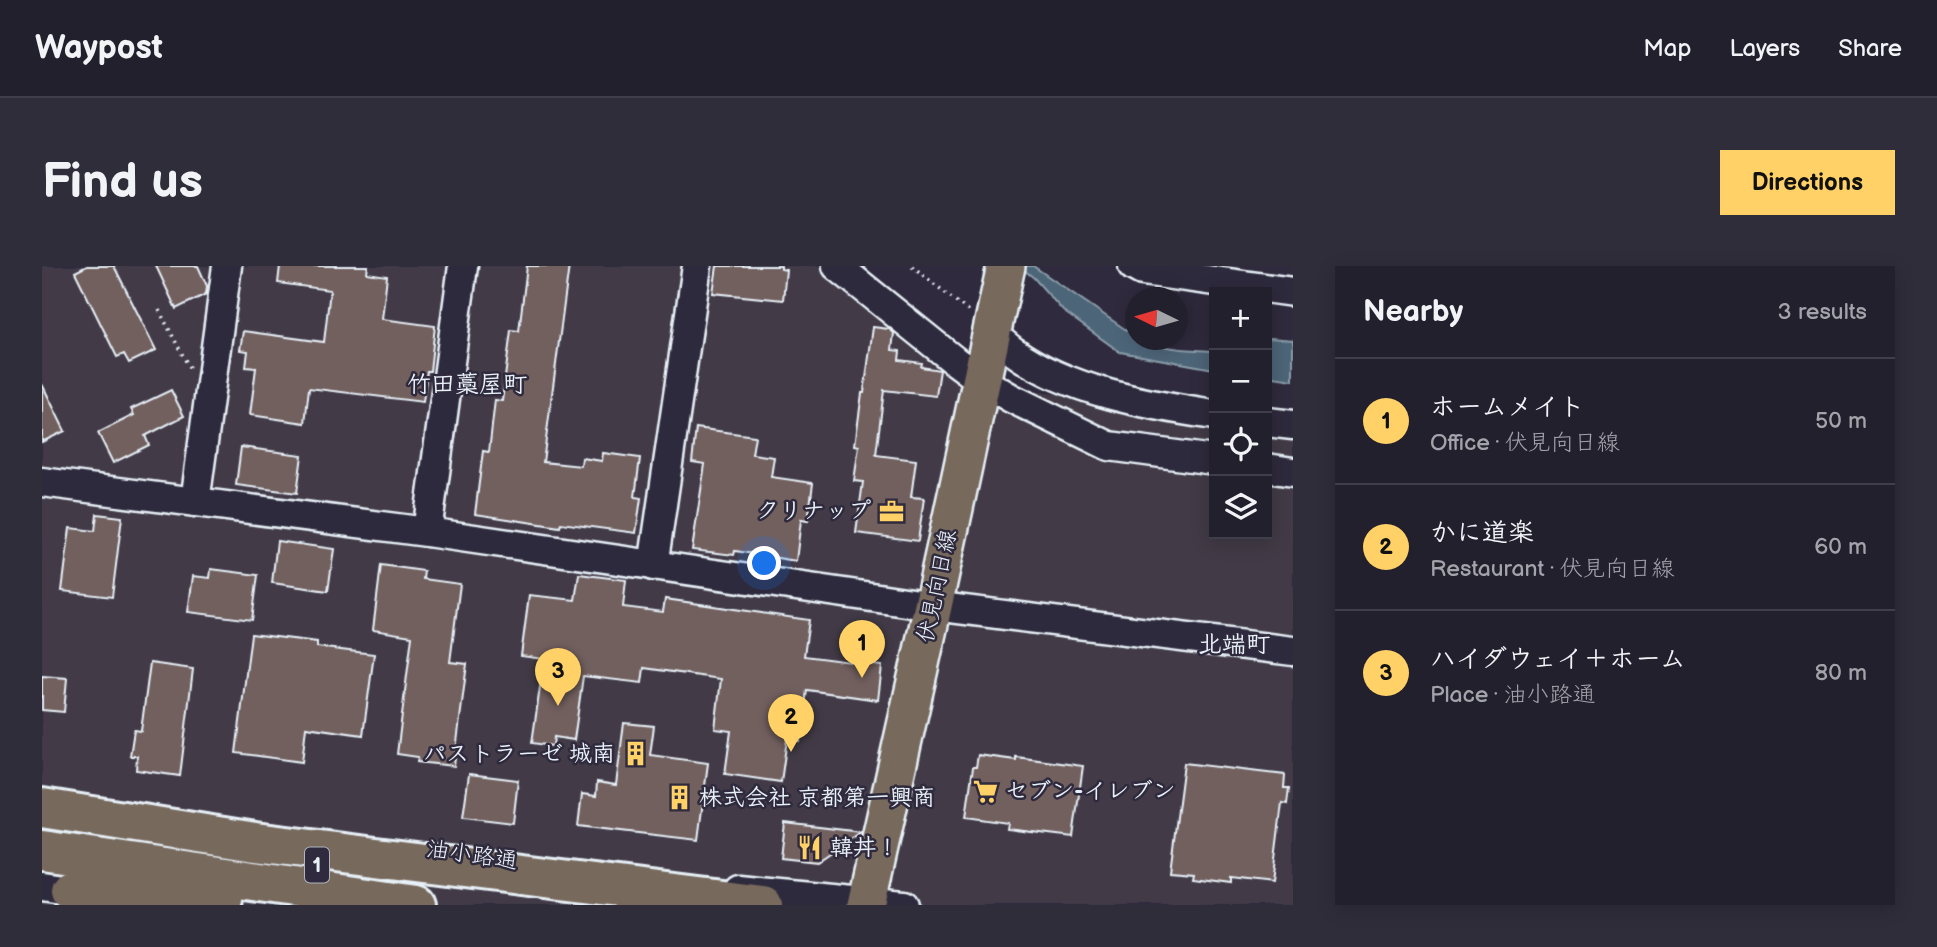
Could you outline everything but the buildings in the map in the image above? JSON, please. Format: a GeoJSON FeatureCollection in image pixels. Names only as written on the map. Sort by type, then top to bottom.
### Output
{"type":"FeatureCollection","features":[{"type":"Feature","properties":{"kind":"highway"},"geometry":{"type":"LineString","coordinates":[[42,808],[256,842],[763,905]]}},
{"type":"Feature","properties":{"kind":"highway","name":"1"},"geometry":{"type":"LineString","coordinates":[[42,825],[592,905]]}},
{"type":"Feature","properties":{"kind":"highway","name":"1"},"geometry":{"type":"LineString","coordinates":[[42,850],[415,905]]}},
{"type":"Feature","properties":{"kind":"highway"},"geometry":{"type":"LineString","coordinates":[[56,888],[289,904]]}},
{"type":"Feature","properties":{"kind":"main road","name":"伏見向日線"},"geometry":{"type":"LineString","coordinates":[[866,903],[1003,282]]}},
{"type":"Feature","properties":{"kind":"street"},"geometry":{"type":"LineString","coordinates":[[195,502],[227,266]]}},
{"type":"Feature","properties":{"kind":"street"},"geometry":{"type":"LineString","coordinates":[[428,532],[463,266]]}},
{"type":"Feature","properties":{"kind":"street"},"geometry":{"type":"LineString","coordinates":[[653,566],[697,266]]}},
{"type":"Feature","properties":{"kind":"street"},"geometry":{"type":"LineString","coordinates":[[837,266],[955,362],[1011,398],[1109,446],[1209,459]]}},
{"type":"Feature","properties":{"kind":"street"},"geometry":{"type":"LineString","coordinates":[[1133,266],[1142,271],[1293,292]]}},
{"type":"Feature","properties":{"kind":"street"},"geometry":{"type":"LineString","coordinates":[[992,334],[1013,352],[1053,374],[1105,393],[1209,414]]}},
{"type":"Feature","properties":{"kind":"street"},"geometry":{"type":"LineString","coordinates":[[1272,423],[1293,425]]}},
{"type":"Feature","properties":{"kind":"street"},"geometry":{"type":"LineString","coordinates":[[1272,469],[1293,472]]}},
{"type":"Feature","properties":{"kind":"street"},"geometry":{"type":"LineString","coordinates":[[42,482],[428,532],[933,606],[1293,651]]}},
{"type":"Feature","properties":{"kind":"street","name":"油小路通"},"geometry":{"type":"LineString","coordinates":[[42,791],[630,878],[904,905]]}},
{"type":"Feature","properties":{"kind":"street"},"geometry":{"type":"LineString","coordinates":[[56,888],[173,905]]}},
{"type":"Feature","properties":{"kind":"path"},"geometry":{"type":"LineString","coordinates":[[912,266],[992,334]]}},
{"type":"Feature","properties":{"kind":"path"},"geometry":{"type":"LineString","coordinates":[[159,310],[188,369],[212,373]]}},
{"type":"Feature","properties":{"kind":"shaded area"},"geometry":{"type":"Polygon","coordinates":[[[42,266],[858,266],[1015,389],[1209,413],[1209,539],[1272,539],[1272,422],[1293,424],[1293,905],[42,905],[42,266]]]}},
{"type":"Feature","properties":{"kind":"water"},"geometry":{"type":"Polygon","coordinates":[[[1019,266],[1033,266],[1125,329],[1125,350],[1209,351],[1209,368],[1120,352],[1063,311],[1034,278],[1019,266]]]}},
{"type":"Feature","properties":{"kind":"water"},"geometry":{"type":"Polygon","coordinates":[[[1272,338],[1293,340],[1293,380],[1272,377],[1272,338]]]}},
{"type":"Feature","properties":{"kind":"place","name":"クリナップ"},"geometry":{"type":"Point","coordinates":[891,511]}},
{"type":"Feature","properties":{"kind":"place","name":"ホームメイト"},"geometry":{"type":"Point","coordinates":[862,678]}},
{"type":"Feature","properties":{"kind":"place","name":"ハイダウェイ＋ホーム"},"geometry":{"type":"Point","coordinates":[558,706]}},
{"type":"Feature","properties":{"kind":"place","name":"かに道楽"},"geometry":{"type":"Point","coordinates":[791,752]}},
{"type":"Feature","properties":{"kind":"place","name":"パストラーゼ 城南"},"geometry":{"type":"Point","coordinates":[635,754]}},
{"type":"Feature","properties":{"kind":"place","name":"セブン-イレブン"},"geometry":{"type":"Point","coordinates":[985,791]}},
{"type":"Feature","properties":{"kind":"place","name":"株式会社 京都第一興商"},"geometry":{"type":"Point","coordinates":[679,798]}},
{"type":"Feature","properties":{"kind":"place","name":"韓丼！"},"geometry":{"type":"Point","coordinates":[810,848]}},
{"type":"Feature","properties":{"kind":"district","name":"竹田藁屋町"},"geometry":{"type":"Point","coordinates":[467,384]}},
{"type":"Feature","properties":{"kind":"district","name":"北端町"},"geometry":{"type":"Point","coordinates":[1234,644]}}]}
